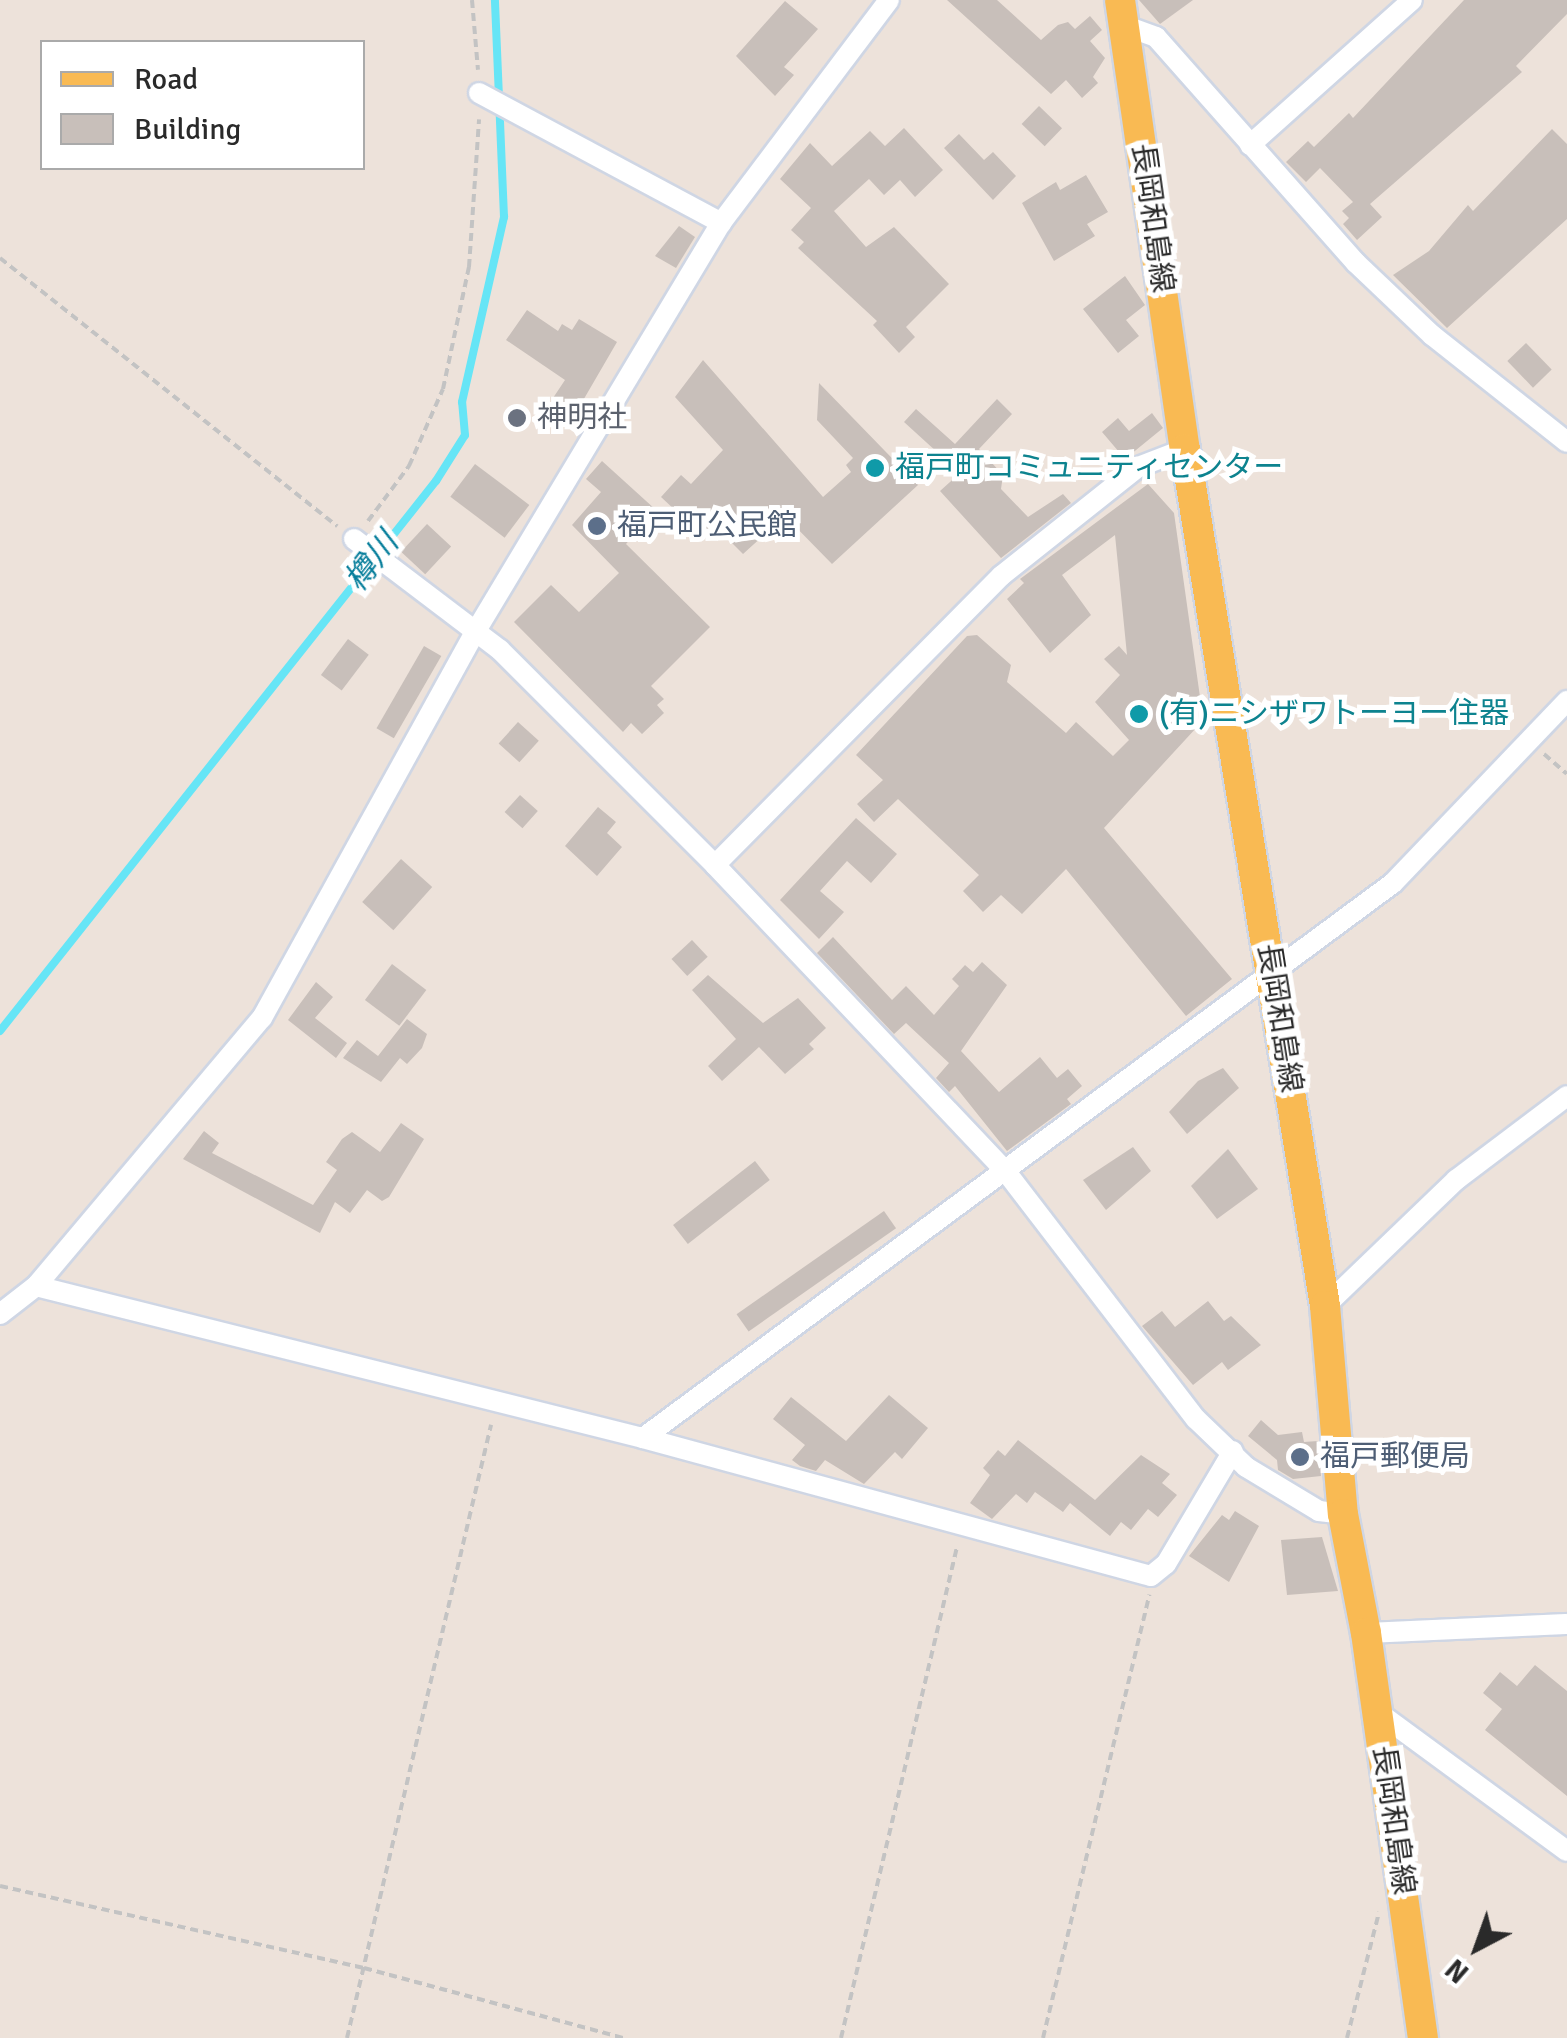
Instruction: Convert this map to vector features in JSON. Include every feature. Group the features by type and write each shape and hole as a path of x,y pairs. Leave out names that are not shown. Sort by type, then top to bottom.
{"main road":[{"name":"長岡和島線","path":"1122,12 1185,449 1325,1306 1343,1514 1379,1713 1424,2038"}],"street":[{"path":"0,1314 36,1286 262,1018 477,629 721,224 889,0"},
{"path":"1250,144 1412,0"},
{"path":"1122,12 1156,37 1356,263 1432,335 1567,442"},
{"path":"486,98 721,224"},
{"path":"716,866 1001,576 1138,467 1185,449"},
{"path":"354,539 477,629 716,866 1007,1173 1196,1419 1233,1451 1246,1468 1319,1511 1343,1514"},
{"path":"642,1438 1272,977 1422,857 1567,701"},
{"path":"1325,1306 1456,1180 1567,1096"},
{"path":"36,1286 642,1438 961,1529 1151,1576 1166,1564 1233,1451"},
{"path":"1366,1633 1567,1624"},
{"path":"1379,1713 1567,1852"}],"path":[{"path":"0,258 354,539 409,466 442,389 469,268 486,98 472,0"},
{"path":"348,2038 490,1432"},
{"path":"841,2038 961,1529"},
{"path":"1043,2038 1151,1576"},
{"path":"1347,2038 1373,1920 1401,1882"},
{"path":"0,1886 364,1968 624,2038"}],"building":[{"path":"947,0 997,0 1041,40 1058,25 1068,22 1075,29 1090,16 1102,30 1090,41 1105,58 1093,77 1098,83 1082,98 1066,80 1051,94"},
{"path":"1139,0 1193,0 1160,24"},
{"path":"1464,0 1567,0 1567,14 1516,66 1522,72 1370,204 1382,217 1357,240 1343,224 1349,218 1342,211 1353,202 1320,168 1306,182 1286,162 1308,141 1314,147 1349,113 1353,118"},
{"path":"785,1 818,29 784,67 794,75 775,96 736,56"},
{"path":"1039,106 1062,128 1045,146 1022,124"},
{"path":"904,128 943,170 915,197 900,180 884,195 869,179 834,211 866,247 894,227 949,284 906,327 915,337 899,353 873,325 877,321 798,248 804,242 791,230 811,208 780,179 810,143 832,166 870,131 885,146"},
{"path":"1552,129 1567,144 1567,219 1447,328 1393,275 1429,251 1468,205 1473,211"},
{"path":"959,134 984,160 993,152 1016,176 993,200 944,148"},
{"path":"1086,175 1108,212 1087,224 1095,236 1054,261 1022,203 1056,182 1060,190"},
{"path":"679,226 695,237 676,268 655,256"},
{"path":"1125,276 1145,305 1126,320 1139,336 1118,353 1083,309"},
{"path":"527,310 558,331 562,324 572,330 579,319 617,342 574,416 551,401 565,380 506,340"},
{"path":"1526,343 1552,370 1533,388 1507,361"},
{"path":"703,360 823,497 851,472 846,465 853,458 817,420 819,383 918,485 832,564 785,516 743,554 718,529 707,540 661,497 681,475 691,484 723,450 675,397"},
{"path":"997,399 1012,414 979,449 1003,475 1001,489 1028,517 1063,494 1071,503 1001,558 940,491 960,473 904,422 916,409 955,444"},
{"path":"1152,413 1163,428 1125,459 1102,432 1118,418 1129,431"},
{"path":"602,461 656,510 626,544 710,627 651,686 664,699 657,705 664,713 642,734 631,723 623,732 514,622 551,585 579,612 619,573 572,525 601,492 586,479"},
{"path":"475,464 529,505 505,538 450,497"},
{"name":"(有)ニシザワトーヨー住器","path":"1148,484 1174,513 1201,704 1188,718 1197,727 1104,828 1232,979 1186,1016 1066,869 1022,914 1001,895 983,912 963,891 979,875 898,799 874,822 857,804 883,780 856,755 967,636 977,635 1011,665 1007,682 1066,733 1076,722 1113,756 1129,740 1095,702 1120,675 1104,659 1119,646 1127,655 1115,535 1062,575 1091,615 1050,653 1007,599 1024,583 1020,579"},
{"path":"427,524 451,547 425,574 401,552"},
{"path":"348,639 369,655 342,691 321,675"},
{"path":"424,646 441,656 394,738 376,728"},
{"path":"518,722 539,741 519,762 499,744"},
{"path":"520,795 538,811 522,828 505,812"},
{"path":"598,807 616,822 607,833 622,847 597,876 565,846"},
{"path":"856,818 897,854 871,883 847,861 820,891 844,912 819,939 780,900"},
{"path":"401,859 432,887 393,930 362,902"},
{"path":"833,937 892,1000 906,986 934,1015 959,986 952,979 965,965 973,972 982,962 1007,985 961,1051 999,1092 1040,1057 1057,1078 1068,1069 1082,1086 1067,1099 1071,1104 1007,1151 955,1086 949,1092 936,1078 949,1063 906,1023 894,1034 817,953"},
{"path":"692,940 708,957 687,976 672,959"},
{"path":"392,964 426,990 399,1026 365,1000"},
{"path":"708,975 763,1023 798,998 826,1028 809,1044 814,1049 785,1074 759,1047 722,1081 708,1066 736,1039 692,990"},
{"path":"316,982 333,997 315,1018 347,1043 336,1058 288,1020"},
{"path":"407,1019 427,1034 422,1048 407,1064 400,1058 381,1082 343,1058 357,1040 378,1056"},
{"path":"1223,1068 1239,1088 1187,1134 1169,1112 1198,1081"},
{"path":"401,1123 424,1139 389,1197 382,1201 367,1190 350,1213 335,1202 320,1233 183,1159 204,1131 219,1143 212,1153 313,1205 337,1170 326,1162 342,1139 352,1132 380,1152"},
{"path":"1133,1147 1151,1171 1106,1210 1083,1180"},
{"path":"1228,1149 1258,1189 1217,1219 1191,1186"},
{"path":"755,1161 770,1180 688,1244 673,1225"},
{"path":"884,1211 896,1228 749,1331 737,1314"},
{"path":"1208,1301 1224,1321 1231,1316 1261,1345 1228,1370 1222,1362 1193,1385 1142,1326 1162,1311 1175,1327"},
{"path":"889,1395 928,1428 902,1459 895,1452 864,1484 825,1460 816,1471 800,1466 792,1460 805,1445 773,1419 791,1397 846,1441"},
{"path":"1261,1420 1278,1435 1302,1432 1304,1442 1318,1441 1321,1476 1293,1479 1278,1470 1277,1460 1248,1436"},
{"path":"1018,1440 1095,1500 1141,1455 1170,1474 1162,1483 1177,1495 1158,1517 1148,1509 1131,1530 1121,1522 1110,1536 1070,1503 1063,1512 1035,1492 1027,1503 1016,1494 992,1519 970,1503 990,1475 983,1468 998,1450 1005,1456"},
{"path":"1235,1511 1259,1526 1229,1582 1189,1556 1222,1515 1229,1520"},
{"path":"1322,1537 1338,1591 1287,1595 1281,1540"},
{"path":"1535,1665 1567,1691 1567,1796 1485,1730 1502,1709 1483,1693 1500,1672 1517,1686"}],"waterway":[{"name":"樽川","path":"0,1031 436,481 465,435 462,402 504,217 495,0"}],"place":[{"name":"神明社","path":"517,418"},
{"name":"福戸町コミュニティセンター","path":"875,468"},
{"name":"福戸町公民館","path":"597,526"},
{"name":"(有)ニシザワトーヨー住器","path":"1139,714"},
{"name":"福戸郵便局","path":"1300,1457"}]}
